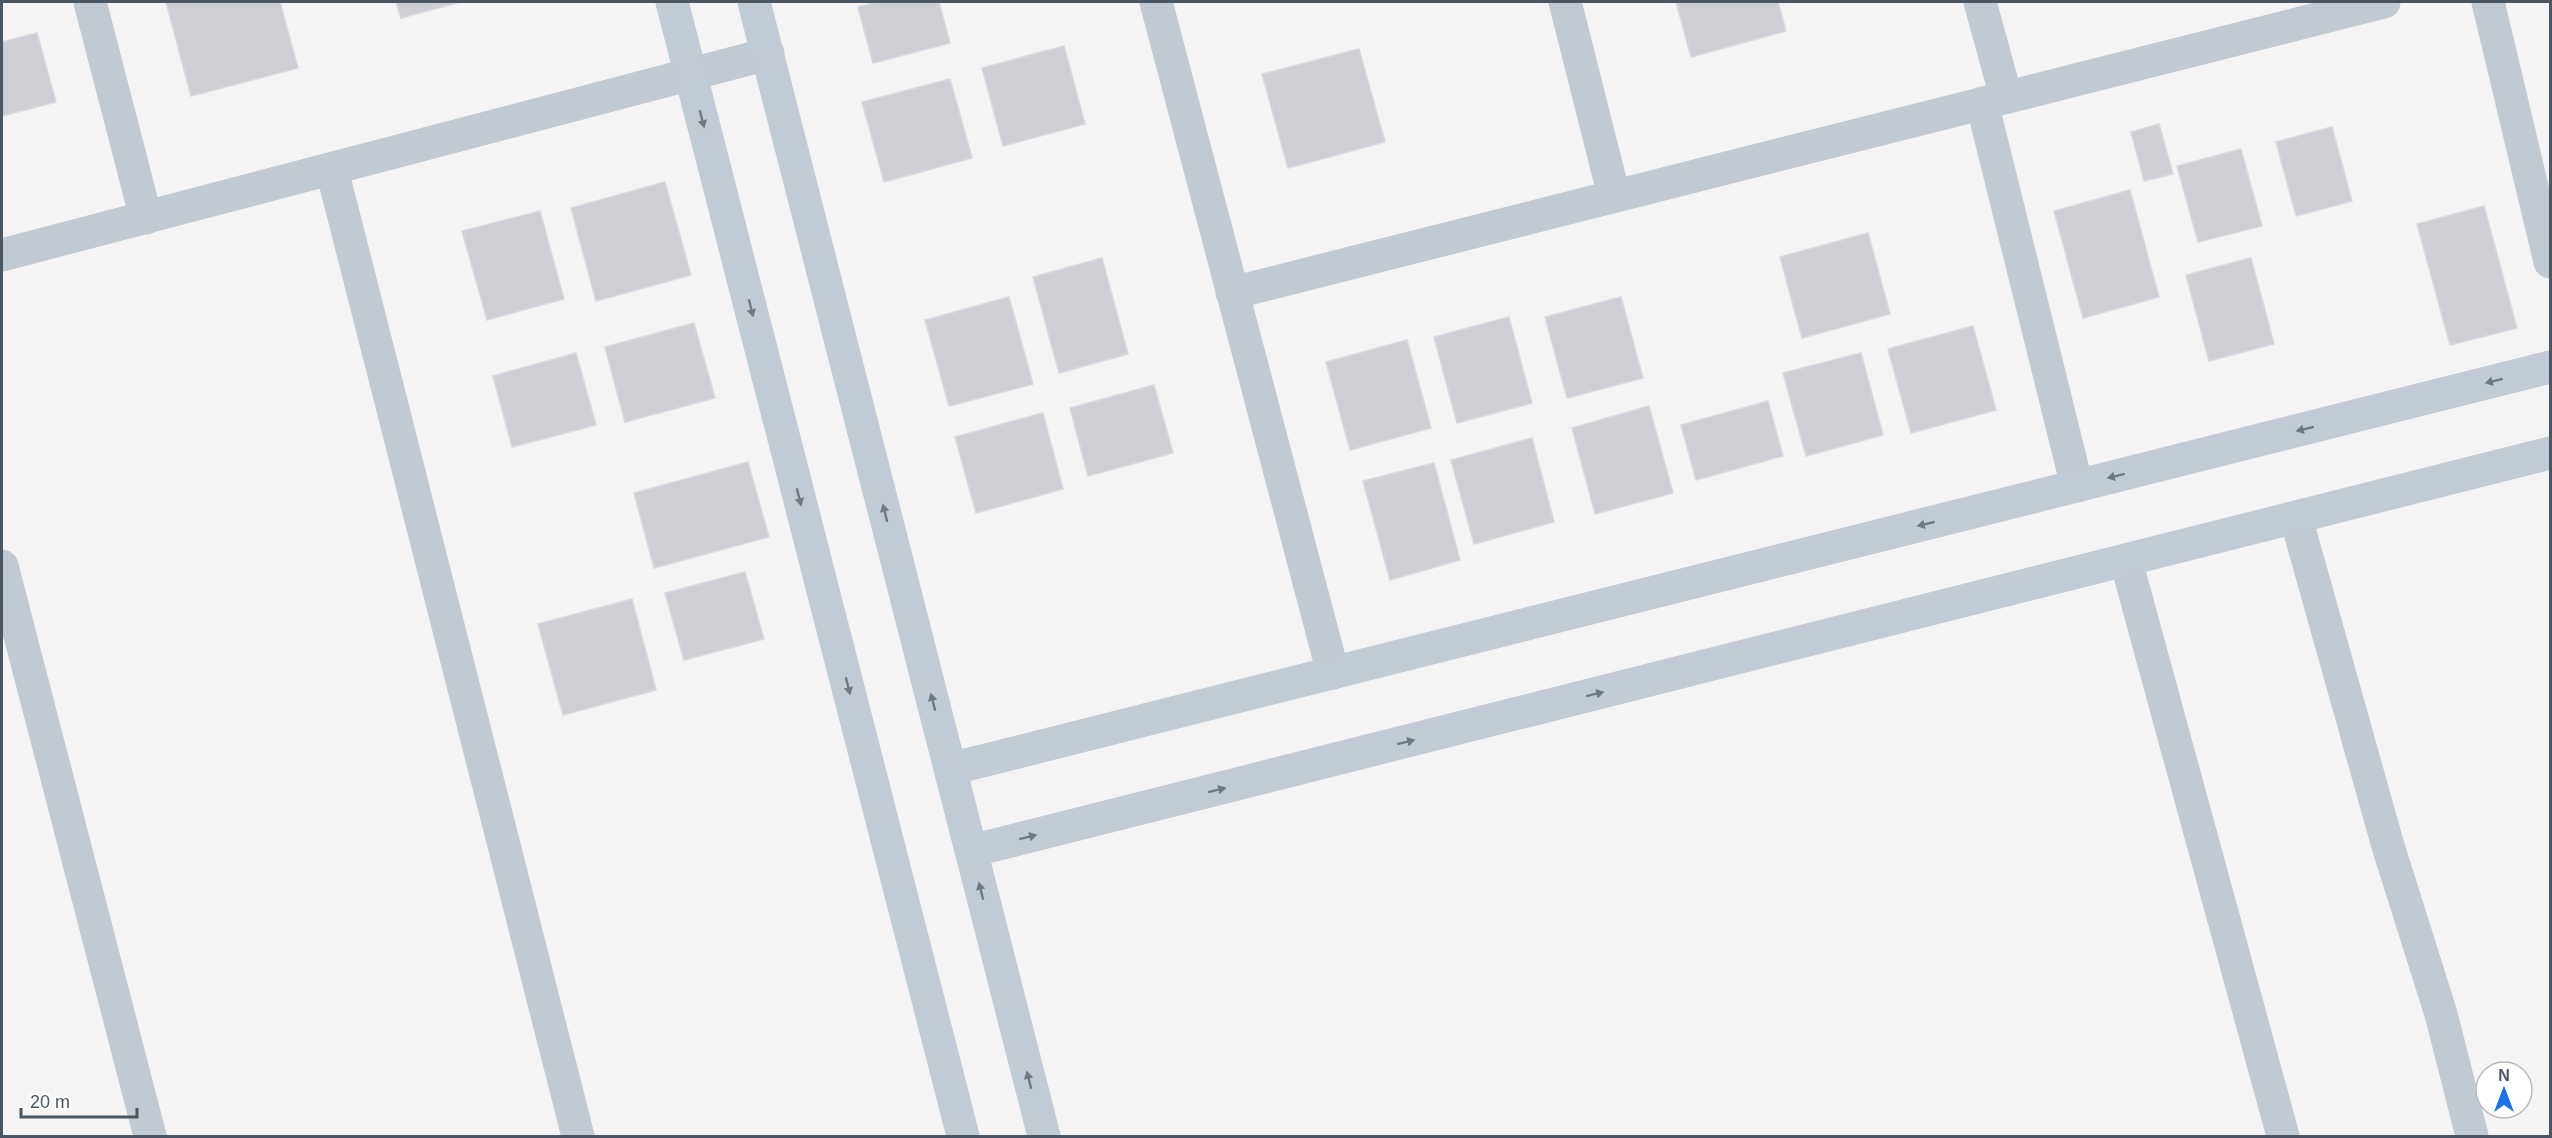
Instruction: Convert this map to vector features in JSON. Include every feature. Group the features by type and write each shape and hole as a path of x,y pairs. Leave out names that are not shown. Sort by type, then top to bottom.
{"street":[{"path":"90,2 146,218"},
{"path":"672,2 963,1137"},
{"path":"754,2 1044,1137"},
{"path":"1155,2 1333,673"},
{"path":"1565,2 1614,196"},
{"path":"1980,2 1994,100 2077,486"},
{"path":"1232,293 2384,2"},
{"path":"2488,2 2550,262"},
{"path":"2,255 768,54"},
{"path":"332,170 578,1137"},
{"path":"950,769 2550,367"},
{"path":"971,851 2550,453"},
{"path":"2296,518 2388,846 2441,1014 2472,1137"},
{"path":"2126,561 2283,1137"},
{"path":"2,566 150,1137"}],"building":[{"path":"166,2 280,2 298,68 191,96"},
{"path":"396,2 460,2 401,18"},
{"path":"878,2 939,2 950,43 873,63 858,7"},
{"path":"1676,2 1778,2 1786,31 1691,57"},
{"path":"37,33 56,102 2,116 2,42"},
{"path":"1064,46 1085,124 1003,146 982,68"},
{"path":"1359,49 1385,142 1288,168 1262,74"},
{"path":"950,79 972,158 884,182 862,102"},
{"path":"2159,124 2173,174 2144,181 2131,132"},
{"path":"2332,127 2352,201 2296,216 2276,142"},
{"path":"2241,149 2262,226 2198,242 2177,166"},
{"path":"665,182 691,275 596,301 571,208"},
{"path":"2130,190 2159,297 2083,318 2054,211"},
{"path":"2484,206 2517,328 2450,345 2417,224"},
{"path":"540,211 564,299 487,320 462,231"},
{"path":"1868,233 1890,314 1802,338 1780,257"},
{"path":"1102,258 1128,354 1059,373 1033,277"},
{"path":"2251,258 2274,344 2209,361 2186,275"},
{"path":"1009,297 1033,384 949,406 925,320"},
{"path":"1621,297 1643,378 1567,398 1545,317"},
{"path":"1509,317 1532,403 1457,423 1434,337"},
{"path":"694,323 715,398 625,422 605,347"},
{"path":"1973,326 1996,410 1911,433 1888,349"},
{"path":"1407,340 1431,428 1350,450 1326,362"},
{"path":"576,353 596,425 512,447 493,376"},
{"path":"1861,353 1883,435 1806,456 1783,373"},
{"path":"1154,385 1173,453 1088,476 1070,408"},
{"path":"1768,401 1783,456 1696,480 1681,425"},
{"path":"1649,406 1673,493 1595,514 1572,428"},
{"path":"1043,413 1063,489 976,513 955,437"},
{"path":"1532,438 1554,522 1474,544 1451,460"},
{"path":"748,462 769,537 654,568 634,493"},
{"path":"1434,463 1460,560 1390,580 1363,481"},
{"path":"745,572 764,639 684,660 665,593"},
{"path":"632,599 656,690 563,715 538,624"}]}
